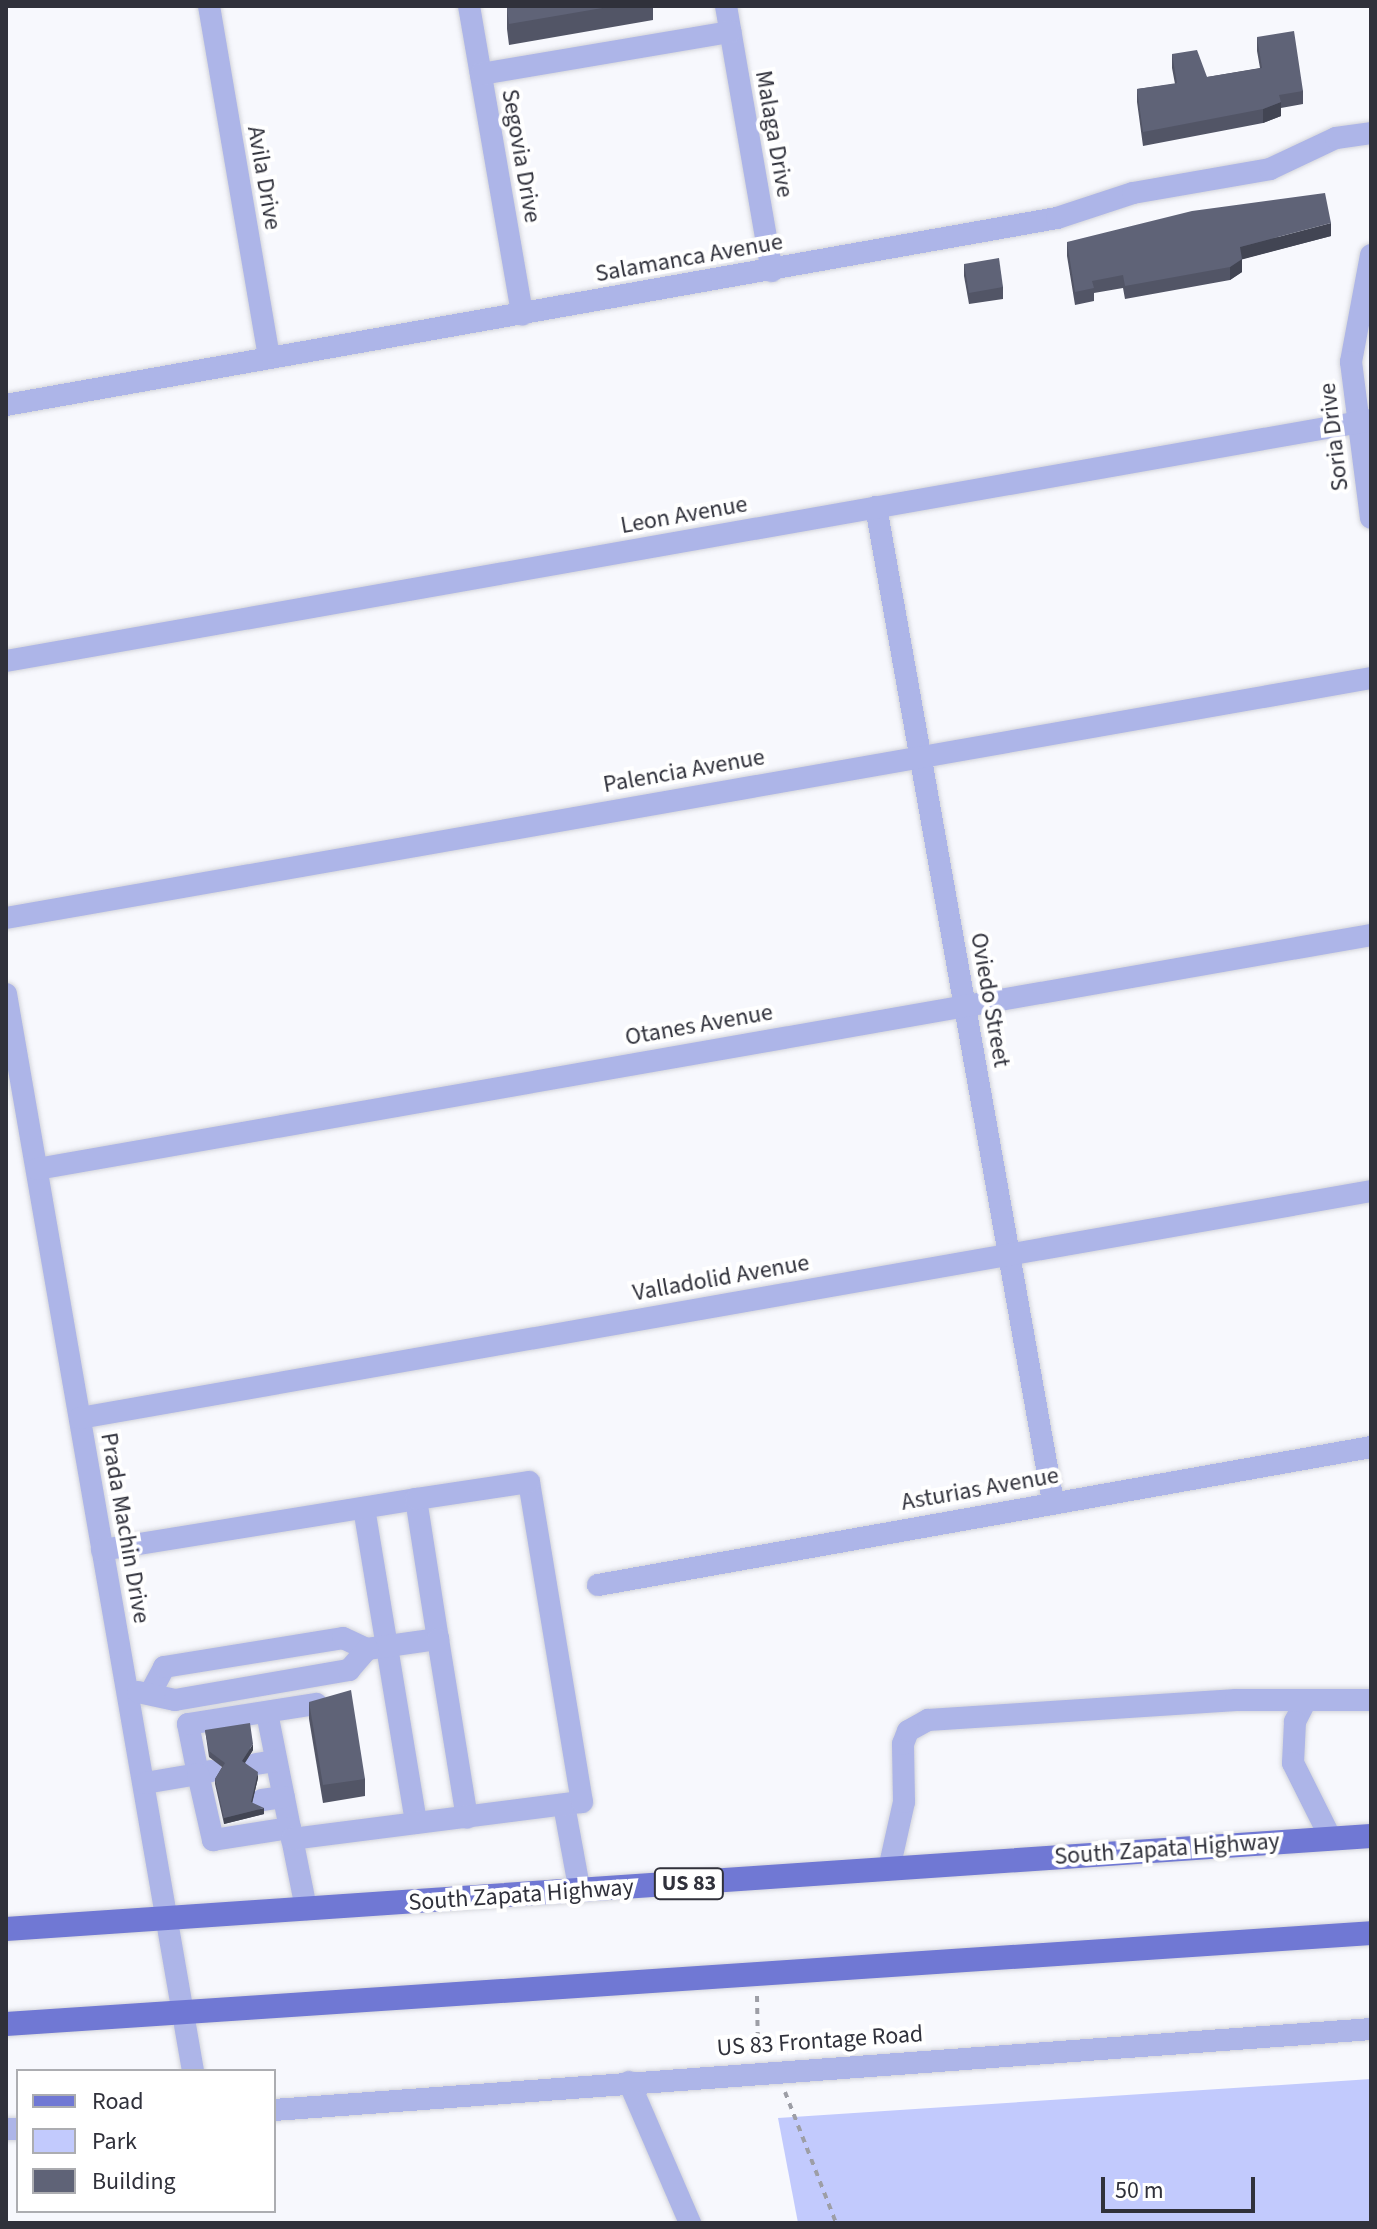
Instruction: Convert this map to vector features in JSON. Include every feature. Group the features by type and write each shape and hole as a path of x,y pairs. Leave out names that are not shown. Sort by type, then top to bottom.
{"main road":[{"name":"South Zapata Highway","path":"6,1929 1371,1836"},
{"path":"6,2024 1371,1933"}],"street":[{"name":"Avila Drive","path":"209,6 269,358"},
{"name":"Segovia Drive","path":"469,6 522,314"},
{"name":"Malaga Drive","path":"726,6 772,271"},
{"path":"481,74 730,32"},
{"name":"Salamanca Avenue","path":"6,405 1057,218 1133,193 1270,169 1336,138 1371,133"},
{"name":"Soria Drive","path":"1371,255 1351,362 1362,422 1371,518"},
{"name":"Leon Avenue","path":"6,661 1362,422"},
{"name":"Oviedo Street","path":"876,507 1053,1502"},
{"name":"Palencia Avenue","path":"6,918 1371,678"},
{"name":"Otanes Avenue","path":"37,1169 1371,935"},
{"name":"Prada Machin Drive","path":"6,994 193,2069"},
{"name":"Valladolid Avenue","path":"80,1418 1371,1191"},
{"name":"Asturias Avenue","path":"598,1585 1371,1447"},
{"path":"102,1550 529,1482 582,1802 467,1818 213,1840 212,1809 200,1749 188,1724 316,1704"},
{"path":"416,1499 467,1818"},
{"path":"364,1508 376,1648 416,1823"},
{"path":"152,1690 164,1667 343,1638 376,1648 438,1639"},
{"path":"128,1693 152,1690 175,1700 349,1670 376,1648"},
{"path":"1306,1700 1295,1722 1293,1763 1331,1839"},
{"path":"889,1869 904,1802 903,1744 908,1731 928,1720 1306,1700 1371,1700"},
{"path":"267,1713 261,1738 273,1798 291,1833 306,1909"},
{"path":"145,1783 204,1772"},
{"path":"564,1805 580,1892"},
{"name":"US 83 Frontage Road","path":"276,2110 1371,2029"},
{"path":"629,2082 690,2223"}],"path":[{"path":"757,1973 760,2072"},
{"path":"784,2070 786,2102 836,2223"}],"green space":[{"path":"1371,2079 1371,2223 798,2223 778,2118"}],"building":[{"path":"614,6 509,24 507,8"},
{"path":"1294,31 1303,91 1279,95 1281,102 1263,109 1143,132 1137,89 1177,83 1172,54 1197,50 1207,77 1262,68 1257,37"},
{"path":"1325,193 1331,223 1240,247 1242,259 1230,267 1125,286 1123,275 1092,281 1094,288 1075,292 1067,242 1192,211"},
{"path":"999,258 1003,287 969,293 964,264"},
{"path":"351,1690 365,1779 323,1785 309,1702"},
{"path":"250,1723 253,1744 242,1761 258,1772 251,1802 264,1808 224,1818 215,1779 225,1763 209,1751 205,1730"}]}
